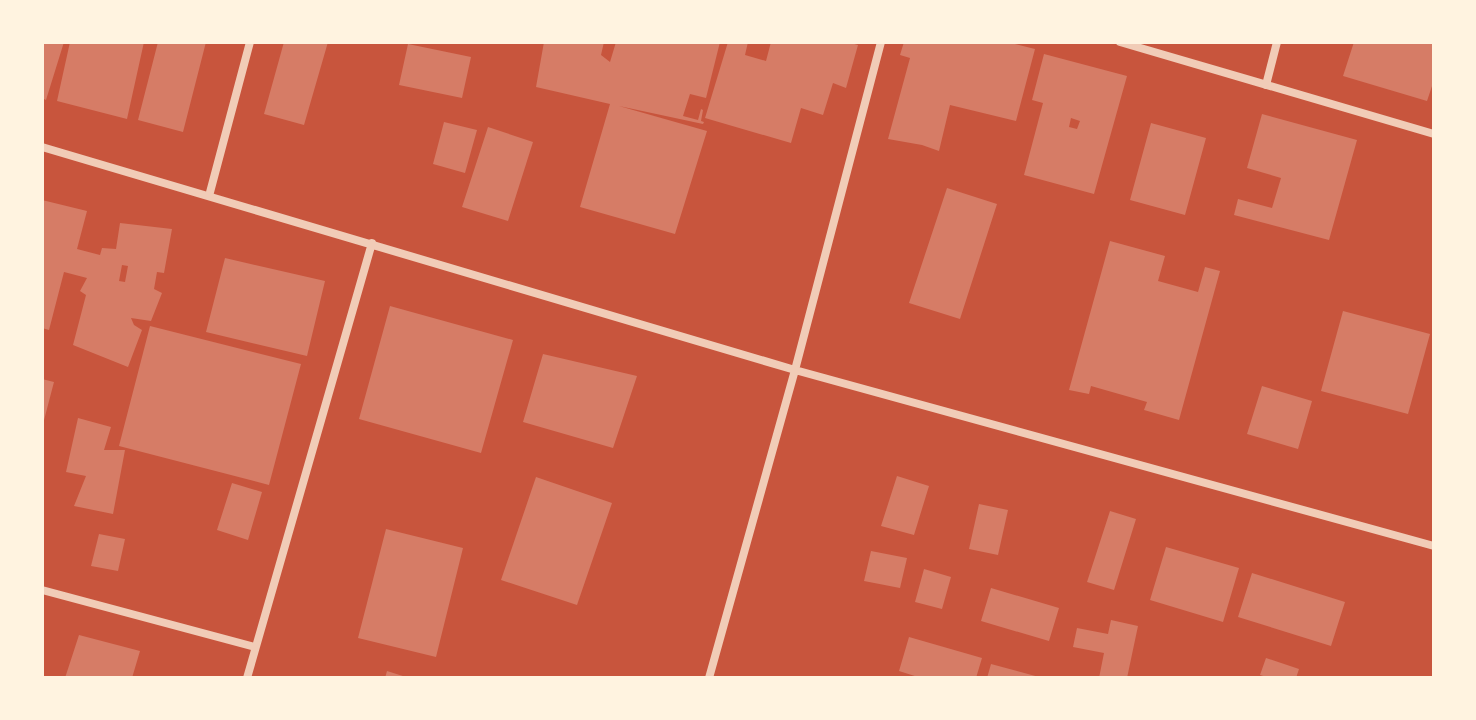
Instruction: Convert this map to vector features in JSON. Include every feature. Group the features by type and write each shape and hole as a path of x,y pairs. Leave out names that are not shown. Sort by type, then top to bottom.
{"street":[{"path":"209,196 250,42"},
{"path":"709,678 795,370 881,42"},
{"path":"1120,42 1434,134"},
{"path":"1266,85 1277,42"},
{"path":"42,147 795,370 1434,546"},
{"path":"247,678 372,243"},
{"path":"42,590 255,647"}],"building":[{"path":"42,42 64,42 46,100 42,98"},
{"path":"70,42 144,42 127,119 57,101"},
{"path":"158,42 206,42 183,132 138,120"},
{"path":"284,42 328,42 304,125 264,114"},
{"path":"544,42 604,42 601,55 610,62 616,42 720,42 706,98 690,94 683,116 698,120 701,109 703,124 619,106 707,131 675,234 580,207 610,104 536,87"},
{"path":"728,42 748,42 745,55 766,61 771,42 847,42 858,45 846,88 833,83 823,115 801,108 791,143 705,118"},
{"path":"904,42 1007,42 1035,49 1016,121 950,105 939,151 888,139 910,58 900,55"},
{"path":"1354,42 1434,42 1434,80 1427,101 1343,76"},
{"path":"408,44 471,57 462,98 399,85"},
{"path":"1044,54 1127,76 1094,194 1024,175 1043,103 1032,100","holes":["1071,118 1080,121 1077,129 1069,127"]},
{"path":"1262,114 1357,140 1329,240 1234,215 1238,199 1272,208 1281,178 1247,168"},
{"path":"444,122 477,130 465,173 433,164"},
{"path":"1151,123 1206,138 1185,215 1130,200"},
{"path":"488,127 533,142 508,221 462,207"},
{"path":"947,188 997,204 960,319 909,303"},
{"path":"42,200 87,211 77,249 100,255 102,248 116,249 120,223 172,229 164,273 157,272 154,289 162,293 151,321 131,318 134,325 142,330 128,367 73,345 86,295 80,291 87,278 64,272 49,330 42,328","holes":["122,265 128,266 125,282 119,281"]},
{"path":"1110,241 1165,256 1158,281 1198,292 1205,267 1220,271 1179,420 1144,410 1147,402 1091,386 1089,394 1069,390"},
{"path":"225,258 325,281 307,356 206,332"},
{"path":"390,306 513,340 481,453 359,419"},
{"path":"1343,311 1430,334 1408,414 1321,391"},
{"path":"150,326 301,364 269,485 119,446"},
{"path":"543,354 637,376 613,448 523,422"},
{"path":"42,379 54,382 43,424 42,424"},
{"path":"1262,386 1312,401 1298,449 1247,434"},
{"path":"78,418 111,427 104,450 125,450 113,514 74,506 86,476 66,472"},
{"path":"897,476 929,486 914,535 881,526"},
{"path":"536,477 612,503 577,605 501,580"},
{"path":"232,483 262,492 248,540 217,530"},
{"path":"979,504 1008,510 998,555 969,549"},
{"path":"1110,511 1136,519 1114,590 1087,582"},
{"path":"386,529 463,548 436,657 358,638"},
{"path":"99,534 125,539 118,571 91,566"},
{"path":"1166,547 1239,568 1223,622 1150,600"},
{"path":"871,551 907,558 900,588 864,581"},
{"path":"924,569 951,577 942,609 915,602"},
{"path":"1252,573 1345,602 1331,646 1238,617"},
{"path":"991,588 1059,608 1049,641 981,621"},
{"path":"1111,620 1138,626 1127,678 1099,678 1104,653 1073,647 1077,628 1108,634"},
{"path":"79,635 140,651 132,678 65,678"},
{"path":"909,637 982,658 976,678 921,678 899,671"},
{"path":"1266,658 1299,669 1296,678 1260,675"},
{"path":"991,664 1039,677 1039,678 987,678"},
{"path":"387,671 406,677 406,678 385,678"}]}
